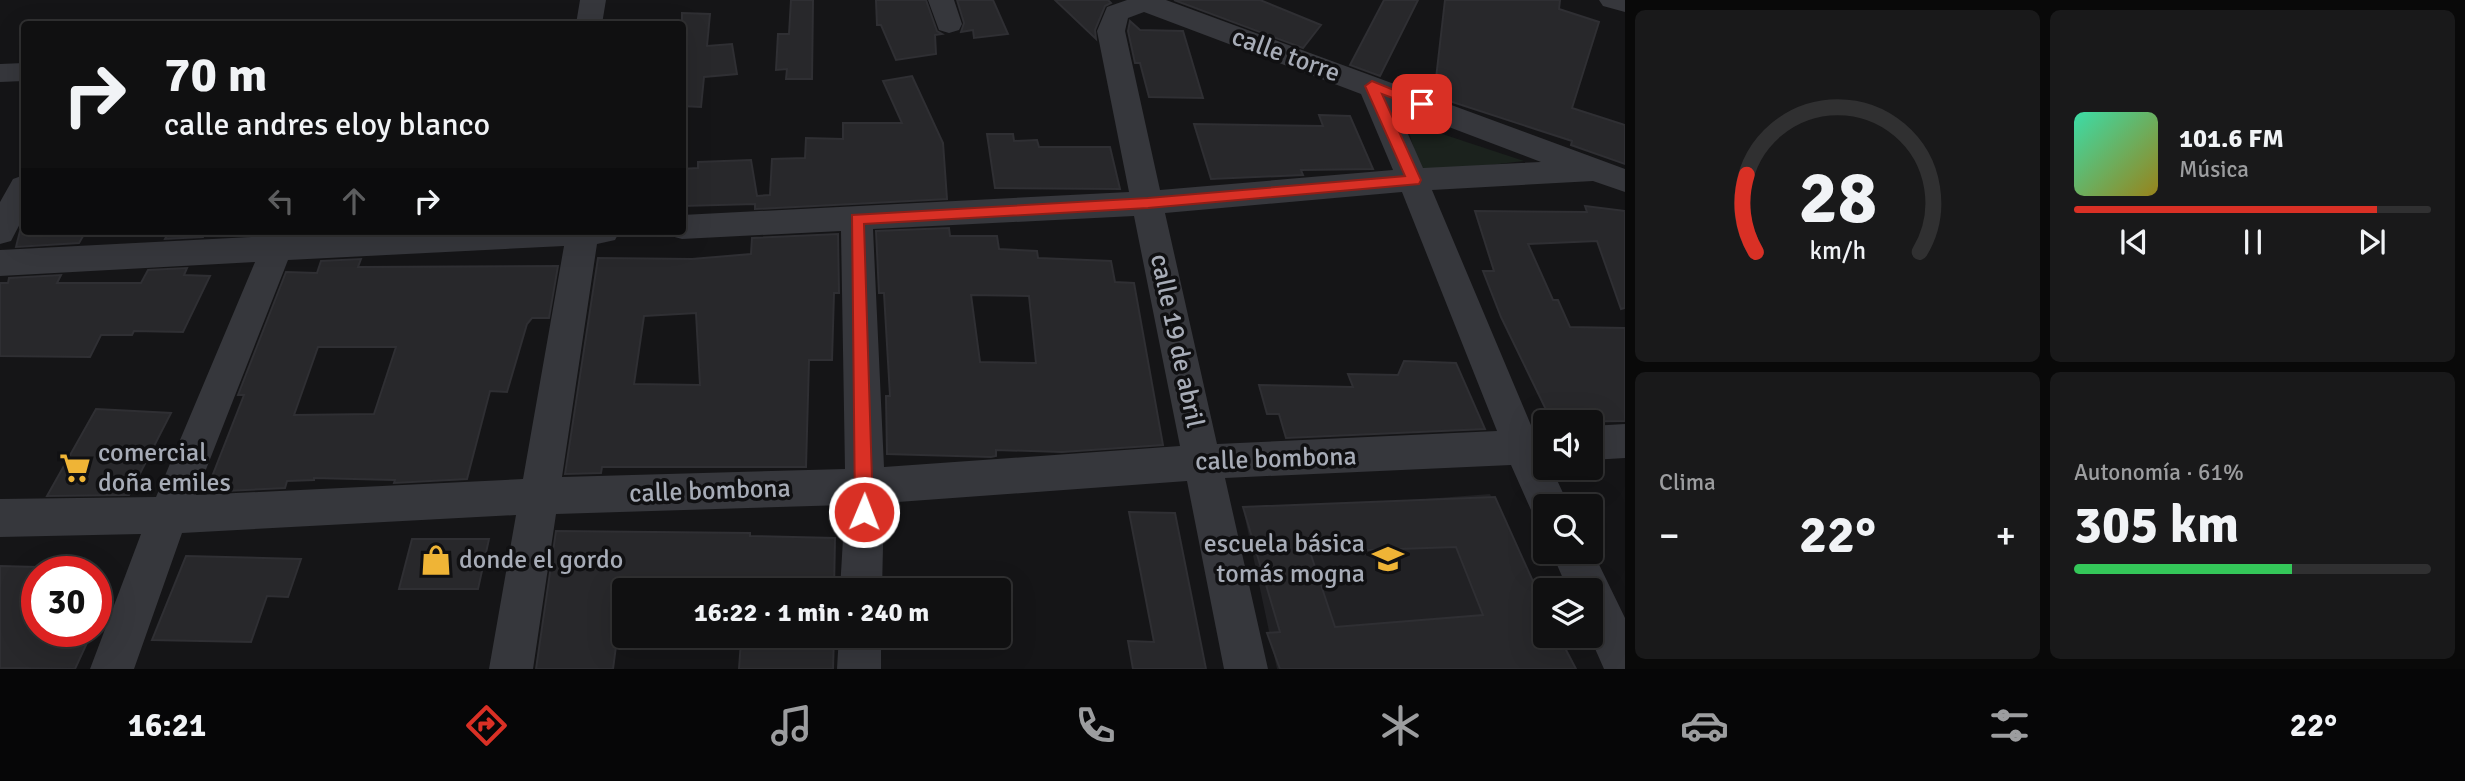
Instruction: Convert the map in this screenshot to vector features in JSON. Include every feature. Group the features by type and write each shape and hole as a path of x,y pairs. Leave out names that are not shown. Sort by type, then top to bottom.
{"street":[{"path":"590,21 593,0"},
{"path":"1612,0 1625,4"},
{"name":"calle torre","path":"1137,6 1372,86 1625,181"},
{"name":"calle 19 de abril","path":"1137,6 1111,31 1246,669"},
{"path":"0,73 21,72"},
{"path":"1372,86 1533,447"},
{"path":"686,227 1148,203 1414,180 1596,170"},
{"path":"0,232 21,193"},
{"path":"857,219 865,486 861,578"},
{"path":"0,262 517,235"},
{"path":"511,669 540,496 573,235"},
{"path":"112,669 168,514 276,248"},
{"path":"1603,442 1625,441"},
{"name":"calle bombona","path":"0,518 168,514 540,496 865,486 1203,462 1533,447"},
{"path":"1603,619 1625,665"},
{"path":"859,669 860,648"}],"shaded area":[{"path":"1406,122 1524,161 1421,173"},
{"name":"escuela básica tomás mogna","path":"1490,494 1533,581 1533,648 1566,648 1577,669 1277,669 1244,513"}],"building":[{"path":"791,0 813,0 812,79 786,79 787,69 776,70 778,34 789,34"},
{"path":"876,0 926,0 937,31 942,34 935,35 936,54 896,60 881,25 877,25"},
{"path":"957,0 993,0 1008,34 974,38 973,30 961,32 964,23"},
{"path":"1055,0 1108,0 1111,3 1105,6 1095,30 1096,39"},
{"path":"1174,0 1260,0 1321,25 1303,48"},
{"path":"1384,0 1418,0 1380,76 1350,65"},
{"path":"1445,0 1560,0 1559,9 1599,22 1572,108 1625,125 1625,164 1571,145 1572,141 1434,96"},
{"path":"682,13 710,14 707,46 732,44 737,74 704,77 701,107 686,106 686,21 682,21"},
{"path":"1130,21 1140,30 1183,31 1203,98 1149,97 1140,63 1135,63 1128,31"},
{"path":"912,76 943,143 947,199 755,209 755,204 686,206 686,169 698,168 698,162 751,160 757,196 770,195 772,159 805,158 806,138 843,139 843,123 902,123 883,81"},
{"path":"1319,115 1350,116 1373,169 1301,170 1303,175 1211,179 1194,124 1323,126"},
{"path":"987,134 1013,134 1014,141 1037,140 1039,147 1110,147 1120,189 995,188"},
{"path":"1585,206 1625,211 1625,308 1621,309 1597,241 1528,244 1553,300 1558,300 1570,327 1625,328 1625,421 1603,421 1603,410 1546,410 1501,317 1483,271 1494,271 1475,211 1587,212"},
{"path":"949,228 950,236 997,236 999,249 1037,251 1038,258 1111,261 1115,282 1134,283 1163,445 1062,452 996,450 996,456 991,457 887,454 886,396 890,396 884,293 879,293 876,231","holes":["971,295 1029,296 1036,363 980,362"]},
{"path":"20,231 21,235 84,235 79,243 16,247"},
{"path":"838,234 839,293 834,293 832,360 809,360 806,467 602,467 601,473 565,474 598,258 692,259 751,254 752,238","holes":["696,313 700,385 634,384 644,316"]},
{"path":"167,235 204,235 203,237 165,239"},
{"path":"361,259 358,267 558,266 549,318 532,318 527,324 507,392 490,391 467,479 394,483 395,480 314,478 287,481 285,488 206,492 244,395 238,395 286,272 317,273 321,261","holes":["318,347 396,347 374,414 294,415"]},
{"path":"187,268 184,275 210,276 183,332 134,331 132,335 101,335 90,357 0,356 0,283 8,283 9,278 61,275 57,283 141,283 148,270"},
{"path":"1404,361 1456,363 1485,429 1286,438 1279,414 1267,414 1259,385 1353,387 1348,374 1398,375"},
{"path":"96,409 171,413 129,495 47,496"},
{"name":"escuela básica tomás mogna","path":"1495,497 1533,581 1533,648 1565,648 1576,669 1280,669 1267,633 1280,632 1243,507","holes":["1456,547 1483,615 1335,627 1310,552"]},
{"path":"1129,512 1175,513 1206,669 1133,669 1128,641 1154,642"},
{"path":"556,531 750,533 750,536 835,538 834,578 612,578 612,648 616,648 613,669 536,669"},
{"path":"412,539 489,539 478,589 399,589"},
{"path":"186,556 301,559 288,597 267,596 251,642 152,640"},
{"path":"0,566 21,567 21,647 85,647 75,669 0,668"},
{"path":"740,648 834,648 833,669 739,669"}],"place":[{"name":"comercial doña emiles","path":"75,468"},
{"name":"escuela básica tomás mogna","path":"1388,559"},
{"name":"donde el gordo","path":"436,560"}],"route":[{"path":"864,512 857,219 1148,203 1414,180 1372,86 1422,104"}]}
